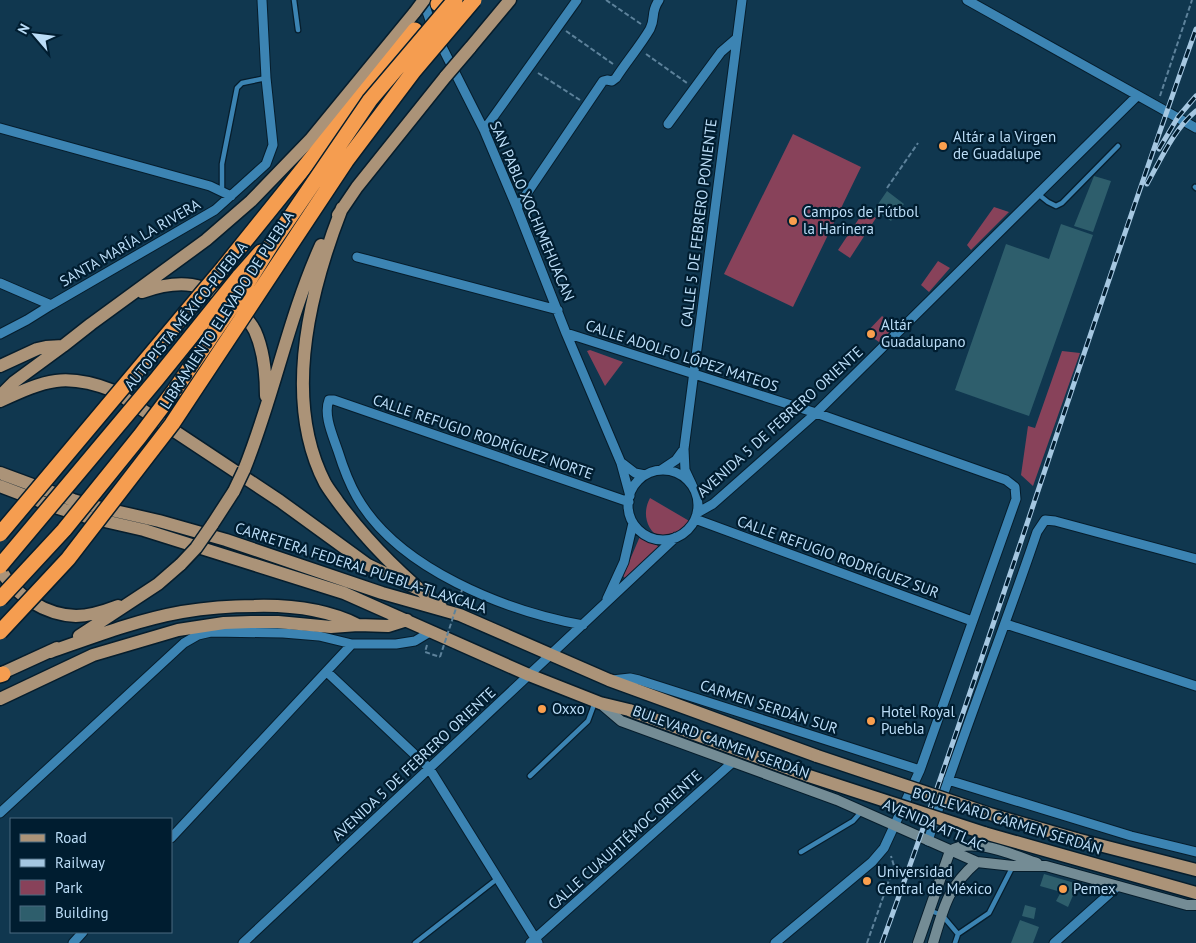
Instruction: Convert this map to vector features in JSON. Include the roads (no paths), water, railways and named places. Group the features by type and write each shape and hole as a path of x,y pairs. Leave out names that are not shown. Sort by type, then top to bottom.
{"highway":[{"name":"LIBRAMIENTO ELEVADO DE PUEBLA","path":"0,599 64,530 140,436 174,391 370,100 455,0"},
{"name":"LIBRAMIENTO ELEVADO DE PUEBLA","path":"0,632 68,559 172,424 346,162 413,72 474,0"},
{"name":"AUTOPISTA MÉXICO-PUEBLA","path":"0,568 239,277 481,0"},
{"name":"AUTOPISTA MÉXICO-PUEBLA","path":"0,534 224,267 415,30 432,1"}],"main road":[{"path":"1,674 50,652 99,624 158,584 196,548 234,491 244,470 264,416 299,297 322,242 357,187 510,0"},
{"path":"0,396 14,382 227,223 257,196 310,140 415,12 432,1"},
{"path":"342,208 317,282 307,328 303,388 307,423 315,455 326,484 358,528 418,589 447,612"},
{"path":"130,296 148,290 179,284 197,285 227,300 249,322 259,342 265,368 264,416"},
{"path":"0,366 36,350 46,347 64,346"},
{"path":"0,401 35,386 60,380 86,382 114,391 280,501 368,565 418,589"},
{"name":"CARRETERA FEDERAL PUEBLA-TLAXCALA","path":"0,473 73,500 226,540 382,593 460,615 609,680 817,756"},
{"name":"CARRETERA FEDERAL PUEBLA-TLAXCALA","path":"0,486 54,507 87,517 144,530 344,593 529,675 598,702 629,710 809,776"},
{"path":"0,568 8,582 24,597 42,607 59,613 75,616 90,615 110,610 134,600"},
{"path":"50,652 160,617 222,607 273,605 299,608 336,615 358,625"},
{"path":"0,699 93,655 155,635 178,630 216,624 251,622 278,622 331,627 358,625 388,626 408,620"},
{"name":"BULEVARD CARMEN SERDÁN","path":"598,702 621,720 837,800"},
{"name":"BOULEVARD CARMEN SERDÁN","path":"817,756 990,814 1076,839 1196,870"},
{"name":"BOULEVARD CARMEN SERDÁN","path":"809,776 984,833 1196,893"},
{"name":"AVENIDA ATTLAC","path":"837,800 977,862 1013,866 1046,866 1187,905 1196,904"},
{"path":"918,943 950,851 956,847 969,844 990,848 1046,866"},
{"path":"933,943 948,898 955,884 977,862"}],"street":[{"path":"262,0 266,78"},
{"path":"484,130 576,0"},
{"path":"517,208 603,81 612,81 638,48 653,21 652,12 659,0"},
{"name":"CALLE 5 DE FEBRERO PONIENTE","path":"692,485 685,470 684,449 742,0"},
{"path":"967,0 1196,128"},
{"name":"SAN PABLO XOCHIMEHUACAN","path":"432,1 433,29 484,130 517,208 566,333 621,463 629,499"},
{"path":"668,124 721,52 736,39"},
{"name":"SANTA MARÍA LA RIVERA","path":"0,334 215,210 266,164 273,145 266,78"},
{"name":"AVENIDA 5 DE FEBRERO ORIENTE","path":"696,516 713,504 816,413 1137,96"},
{"path":"0,128 222,191 231,196"},
{"path":"215,210 227,223"},
{"path":"357,257 558,310"},
{"path":"0,283 51,305"},
{"name":"CALLE ADOLFO LÓPEZ MATEOS","path":"566,333 816,413 1006,480 1014,487 1016,499 972,621"},
{"name":"CALLE REFUGIO RODRÍGUEZ NORTE","path":"584,625 543,616 496,600 433,570 400,546 372,518 357,497 341,462 326,407 329,400 334,400 629,499"},
{"path":"661,470 678,474 692,485 697,497 696,516 687,530 676,537 662,540 652,538 643,533 633,523 629,499 634,486 645,475 661,470 676,460 684,449"},
{"path":"621,463 635,473 645,475"},
{"name":"CALLE REFUGIO RODRÍGUEZ SUR","path":"696,516 972,621"},
{"path":"928,841 1037,532 1045,520 1055,521 1196,559"},
{"name":"AVENIDA 5 DE FEBRERO ORIENTE","path":"604,606 624,562 633,523"},
{"name":"AVENIDA 5 DE FEBRERO ORIENTE","path":"243,943 676,537"},
{"path":"775,943 872,862 884,848 920,770 972,621"},
{"path":"1006,624 1196,686"},
{"path":"0,813 184,644 198,635 211,632 283,633 319,636 352,644 396,644 415,641 430,632"},
{"path":"172,837 352,644"},
{"path":"327,672 429,768 534,941"},
{"name":"CARMEN SERDÁN SUR","path":"609,680 630,678 639,680 920,770"},
{"name":"CALLE CUAUHTÉMOC ORIENTE","path":"534,941 733,762"},
{"path":"948,780 1131,836 1196,852"},
{"path":"1054,943 1118,886"},
{"path":"73,943 82,933"}],"lane":[{"path":"294,0 298,30"},
{"path":"222,191 222,164 237,88 242,82 266,78"},
{"path":"1038,194 1056,206 1062,203 1118,146"},
{"path":"530,776 588,721 598,702"},
{"path":"801,852 853,821 861,811"},
{"path":"955,943 958,934 989,914 1013,866"},
{"path":"415,943 497,879"},
{"path":"929,910 942,915 958,934"}],"railway":[{"path":"882,943 962,716 1116,258 1196,29"},
{"path":"1159,149 1178,117 1196,96"},
{"path":"1147,184 1181,126 1196,111"}],"place":[{"name":"Altár a la Virgen de Guadalupe","path":"943,146"},
{"name":"Campos de Fútbol la Harinera","path":"793,221"},
{"name":"Altár Guadalupano","path":"871,334"},
{"name":"Oxxo","path":"542,709"},
{"name":"Hotel Royal Puebla","path":"871,721"},
{"name":"Universidad Central de México","path":"867,881"},
{"name":"Pemex","path":"1063,889"}]}
